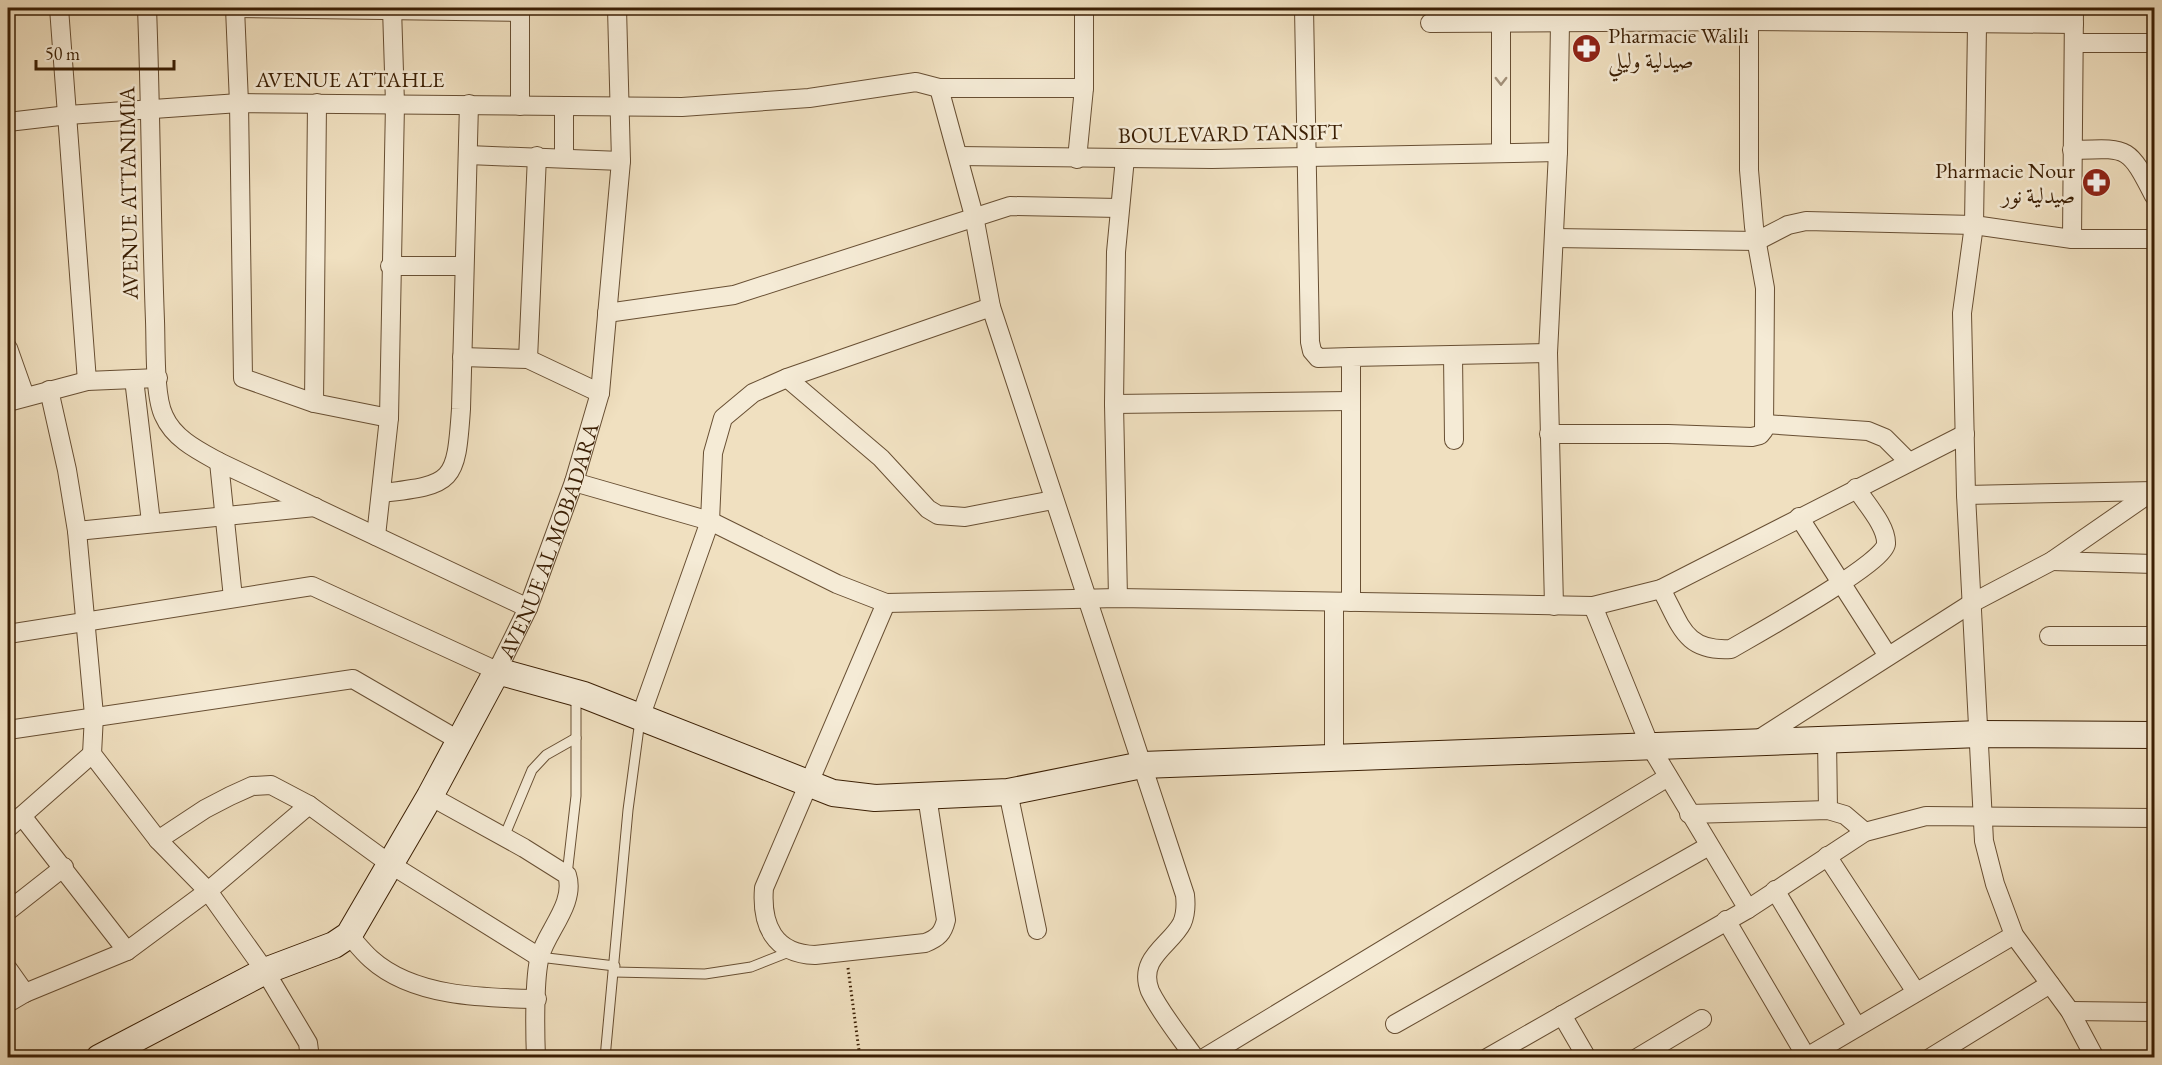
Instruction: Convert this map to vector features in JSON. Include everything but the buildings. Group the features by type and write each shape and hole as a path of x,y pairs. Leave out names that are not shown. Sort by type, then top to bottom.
{"street":[{"path":"59,8 87,381"},
{"name":"AVENUE ATTANIMIA","path":"147,8 153,263 158,378 163,416 176,433 194,448 219,462 528,608"},
{"path":"388,418 314,403 243,378 239,102 235,8 520,10 520,106"},
{"name":"AVENUE AL MOBADARA","path":"349,935 430,796 528,608 574,482 600,393 621,161 617,8"},
{"path":"1077,159 1084,88 1084,8"},
{"path":"1304,8 1312,351 1314,356 1322,359 1548,353"},
{"path":"376,536 388,418 395,104 392,9"},
{"path":"1501,15 1501,153"},
{"path":"1430,23 1501,15 1560,22 1658,15 1749,21 1881,15 1977,25 2074,16 2072,239"},
{"path":"1550,434 1752,437 1760,435 1765,424 1765,288 1749,170 1749,21"},
{"path":"1554,606 1548,353 1558,152 1560,22"},
{"path":"1977,25 1974,225 1962,313 1966,495 1980,734 1982,815 1988,861 2014,934 2070,1011 2095,1058"},
{"path":"2074,43 2154,43"},
{"name":"AVENUE ATTAHLE","path":"8,122 239,102 621,107 722,106 809,98 915,82 939,88 1084,88"},
{"path":"939,88 974,216 991,307 1186,905 1182,924 1157,949 1150,965 1150,990 1195,1058"},
{"path":"314,403 317,103"},
{"path":"382,493 430,486 446,479 452,472 459,439 469,104"},
{"path":"564,106 564,158"},
{"path":"2072,150 2108,148 2119,150 2136,160 2154,196"},
{"name":"BOULEVARD TANSIFT","path":"959,156 1077,159 1558,152"},
{"path":"468,156 537,156 621,161"},
{"path":"528,359 537,156"},
{"path":"1118,598 1114,404 1119,208 1125,158"},
{"path":"607,313 734,295 1010,206 1119,208"},
{"path":"1554,238 1757,242 1788,225 1806,221 1974,225 2072,239 2154,239"},
{"path":"390,266 463,266"},
{"path":"640,718 710,521 713,453 723,417 753,393 787,378 991,307"},
{"path":"8,348 25,396"},
{"path":"1452,355 1454,440"},
{"path":"462,357 528,359 600,393"},
{"path":"1334,758 1343,602 1351,357"},
{"path":"8,402 87,381 158,378"},
{"path":"787,378 881,458 928,509 938,515 965,516 1053,500"},
{"path":"134,379 151,522"},
{"path":"48,390 67,470 77,531 94,715 92,754 158,840 208,891 265,971 308,1043 310,1058"},
{"path":"1114,404 1350,400"},
{"path":"1765,424 1868,431 1885,438 1909,462"},
{"path":"574,482 710,521 837,584 886,603 1118,598 1593,606 1661,589 1965,434"},
{"path":"219,462 234,598"},
{"path":"1661,589 1684,630 1696,645 1713,650 1731,649 1841,583 1881,556 1886,548 1885,534 1856,488"},
{"path":"1966,495 2154,491"},
{"path":"1756,741 1972,603 2052,561 2154,491"},
{"path":"77,531 316,507"},
{"path":"1799,517 1888,656"},
{"path":"2052,561 2154,564"},
{"path":"8,634 312,586 497,671 576,692 808,784 851,796 927,796 1008,792 1142,765 1980,734 2154,735"},
{"path":"886,603 764,888 764,915 770,929 789,952 814,955 846,952 925,943 938,937 944,930 946,920 927,796"},
{"path":"1593,606 1650,746 1748,909"},
{"path":"2049,636 2154,636"},
{"path":"8,730 94,715 353,679 460,741"},
{"path":"1827,739 1828,810"},
{"path":"8,828 92,754"},
{"path":"1204,1058 1668,777"},
{"path":"158,840 205,809 252,786 271,785 309,805 390,864 539,957"},
{"path":"1008,792 1037,930"},
{"path":"430,796 567,875 570,884 563,907 539,957 536,1058"},
{"path":"8,1003 25,993 127,951 208,891 309,805"},
{"path":"1689,814 1828,810 1845,815 1865,832"},
{"path":"22,816 64,867 127,951"},
{"path":"1487,1058 1748,909 1865,832 1926,816 2154,818"},
{"path":"1395,1024 1709,846"},
{"path":"1827,856 1916,992"},
{"path":"8,911 64,867"},
{"path":"1775,890 1857,1027"},
{"path":"1726,920 1806,1057 2014,934"},
{"path":"99,1058 265,971 334,945 349,935 371,960 397,976 424,987 491,998 537,999"},
{"path":"8,969 25,993"},
{"path":"1930,1058 2050,984"},
{"path":"2070,1011 2154,1012"},
{"path":"1562,1015 1587,1058"},
{"path":"1637,1058 1702,1019"}],"lane":[{"path":"567,875 574,828 576,692"},
{"path":"605,1058 628,810 640,718"},
{"path":"504,837 532,770 546,755 576,738"},
{"path":"539,957 614,969 705,974 751,967 789,952"}],"path":[{"path":"846,952 860,1058"}],"place":[{"name":"Pharmacie Walili صيدلية وليلي","path":"1587,48"},
{"name":"Pharmacie Nour صيدلية نور","path":"2096,183"}]}
